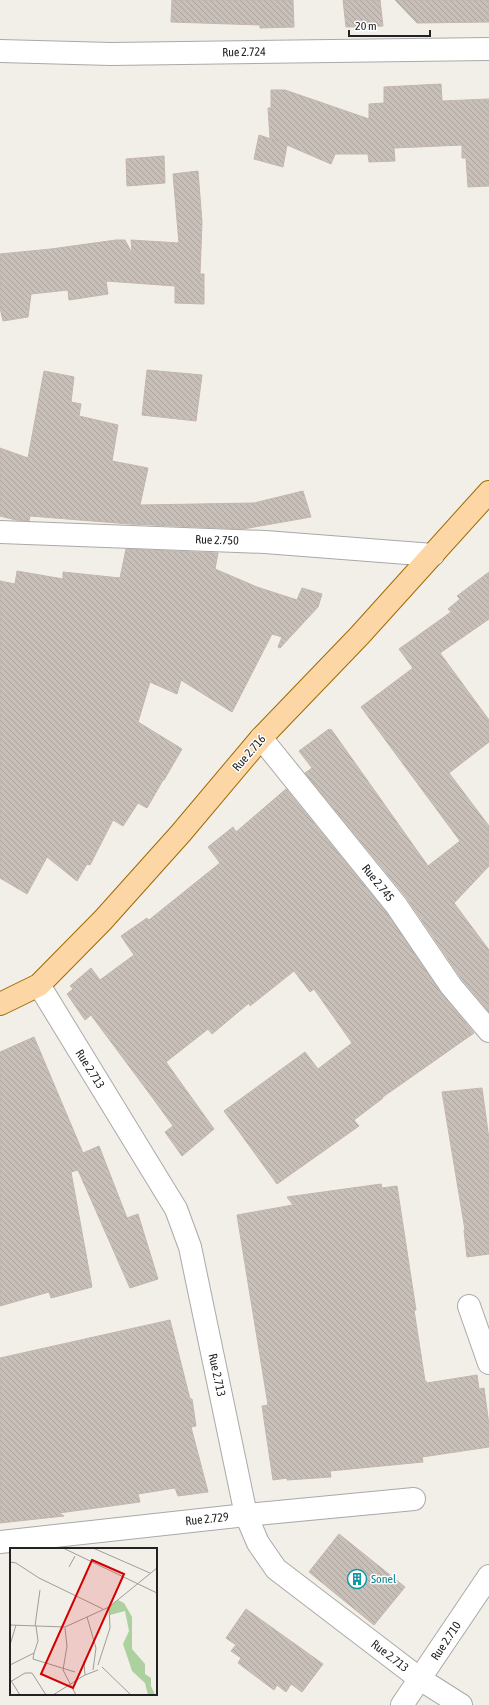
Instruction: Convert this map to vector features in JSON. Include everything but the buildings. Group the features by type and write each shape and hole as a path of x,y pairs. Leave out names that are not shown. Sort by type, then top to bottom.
{"main road":[{"name":"Rue 2.716","path":"0,1004 39,985 103,920 171,845 262,738 360,635 489,494"}],"street":[{"name":"Rue 2.724","path":"0,51 111,54 489,49"},
{"name":"Rue 2.750","path":"0,532 265,542 433,554"},
{"name":"Rue 2.745","path":"262,738 396,905 451,986 489,1031"},
{"name":"Rue 2.713","path":"39,985 176,1209 190,1247 246,1515 258,1543 276,1569 420,1679 461,1705"},
{"path":"469,1306 489,1363"},
{"name":"Rue 2.729","path":"0,1542 246,1515 414,1499"},
{"name":"Rue 2.710","path":"402,1705 489,1576"}],"place":[{"name":"Sonel","path":"357,1579"}]}
